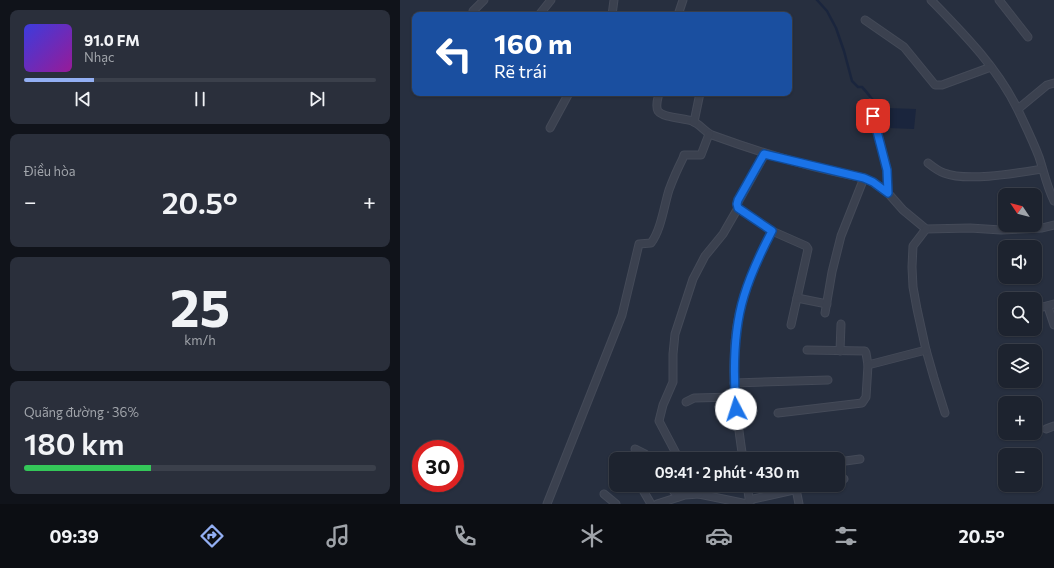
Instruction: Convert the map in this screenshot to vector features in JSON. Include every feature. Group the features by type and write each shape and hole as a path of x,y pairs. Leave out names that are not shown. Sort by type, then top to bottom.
{"street":[{"path":"473,11 484,0"},
{"path":"541,12 551,0"},
{"path":"612,12 614,0"},
{"path":"674,0 682,1 679,12"},
{"path":"931,0 970,40 1007,88 1018,109 1054,200"},
{"path":"999,0 1028,37"},
{"path":"865,20 904,47 935,85 942,85 991,67"},
{"path":"1018,109 1048,85 1054,83"},
{"path":"550,128 567,96"},
{"path":"658,96 656,107 658,112 664,115 694,122 700,125 709,134 764,154 864,178 873,182 888,193 903,210 926,229 970,228 1001,230 1042,228 1054,225"},
{"path":"694,122 699,96"},
{"path":"870,104 887,170 888,193"},
{"path":"547,504 622,315 640,244 651,244 656,234 670,188 684,155 701,155 709,134"},
{"path":"675,452 659,421 663,405 673,382 675,334 694,279 705,256 723,234 738,208 738,200 764,154"},
{"path":"928,163 942,173 952,176 1008,174 1042,169"},
{"path":"825,313 832,272 841,236 864,178"},
{"path":"738,208 772,231 808,248 791,325"},
{"path":"926,229 913,246 913,287 926,350 945,413"},
{"path":"743,452 737,420 734,383 735,337 744,297 757,260 772,231"},
{"path":"798,298 827,304"},
{"path":"1051,305 1054,325"},
{"path":"840,351 841,324"},
{"path":"778,413 862,403 866,397 868,365 865,351 807,350"},
{"path":"868,365 926,350"},
{"path":"734,383 828,380"},
{"path":"686,402 694,398 735,397"},
{"path":"1046,429 1054,426"},
{"path":"635,449 641,452"},
{"path":"845,461 860,459"},
{"path":"644,492 651,504"},
{"path":"675,492 678,497"},
{"path":"747,492 748,503"},
{"path":"657,504 678,497 699,494 748,503 786,492"},
{"path":"797,492 799,504"},
{"path":"604,494 616,504"}],"water":[{"path":"887,108 916,109 914,129 888,128 883,125 884,112"}],"waterway":[{"path":"817,0 827,11 836,28 852,81 858,87 862,87 884,112"}],"route":[{"path":"736,409 734,383 735,337 744,297 757,260 772,231 738,208 738,200 764,154 864,178 873,182 888,193 887,170 873,116"}]}
